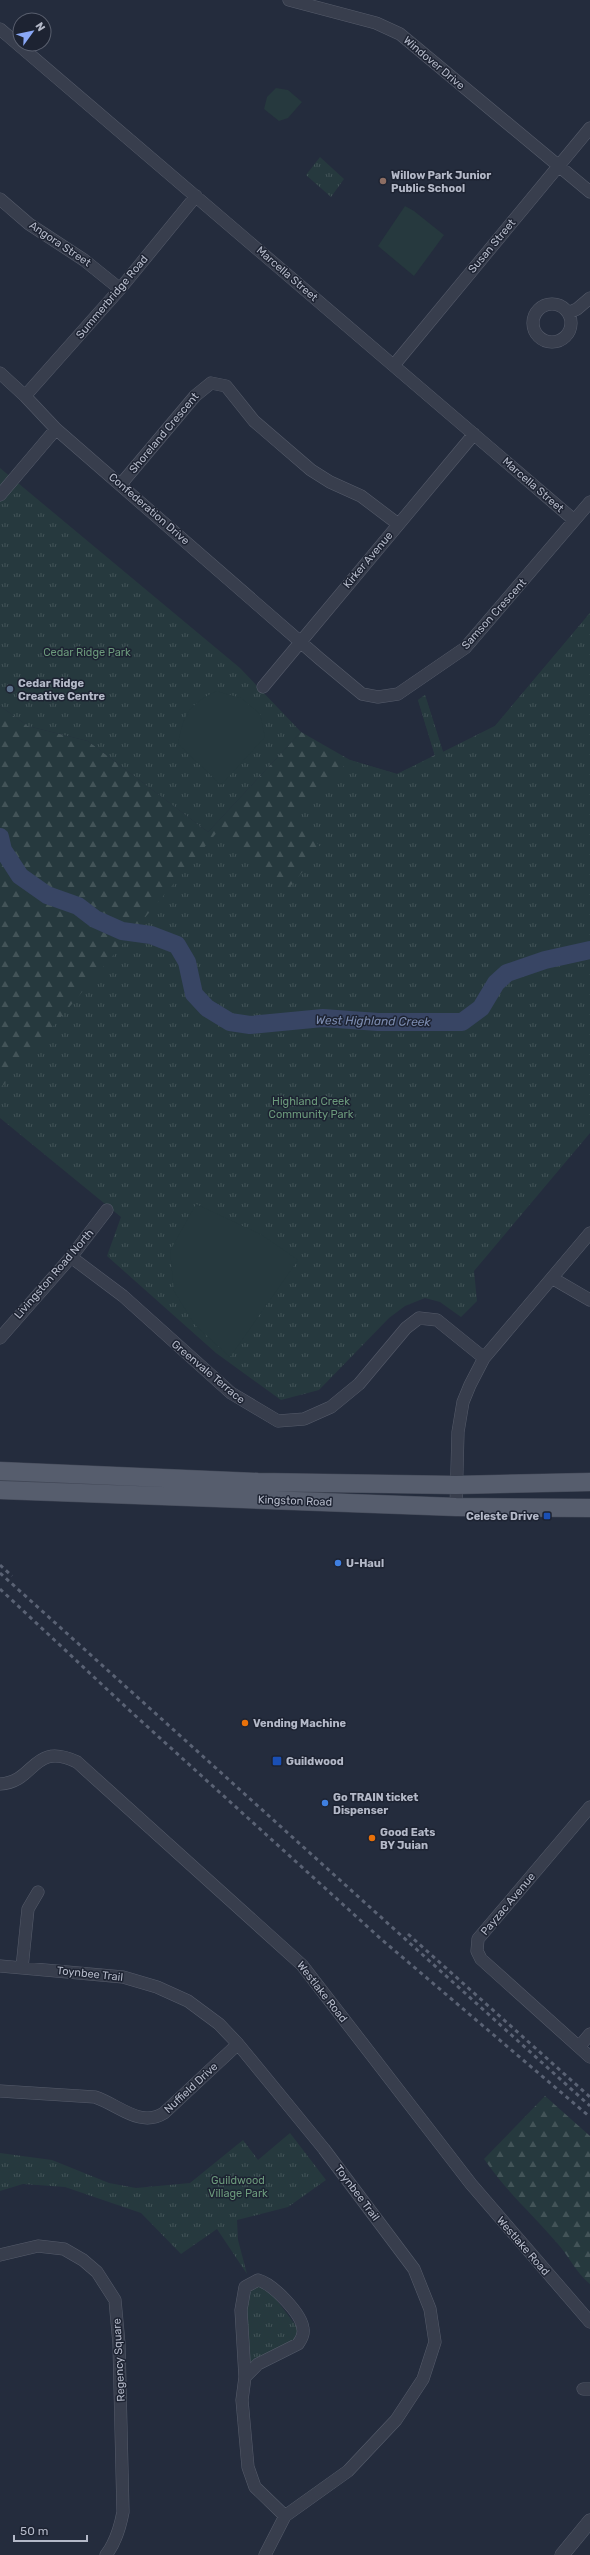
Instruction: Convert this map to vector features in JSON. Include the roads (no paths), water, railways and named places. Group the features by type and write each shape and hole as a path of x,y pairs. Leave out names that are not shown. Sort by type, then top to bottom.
{"main road":[{"name":"Kingston Road","path":"0,1471 258,1482 456,1485 590,1482"},
{"name":"Kingston Road","path":"0,1490 456,1507 590,1508"}],"street":[{"name":"Windover Drive","path":"290,0 376,22 400,34 557,167"},
{"name":"Marcella Street","path":"0,29 574,520"},
{"name":"Susan Street","path":"394,365 590,128"},
{"path":"557,167 590,192"},
{"name":"Summerbridge Road","path":"25,396 120,289 196,196"},
{"name":"Angora Street","path":"0,199 29,224 84,260 120,289"},
{"path":"568,313 577,310 590,298"},
{"name":"Confederation Drive","path":"0,373 25,396 56,429 121,484 300,642"},
{"name":"Shoreland Crescent","path":"121,484 202,388 214,383 226,386 232,391 254,421 311,470 330,482 361,496 398,524"},
{"path":"0,496 56,429"},
{"name":"Kirker Avenue","path":"263,687 474,434"},
{"name":"Samson Crescent","path":"300,642 362,694 378,697 398,694 465,648 590,502"},
{"name":"Livingston Road North","path":"0,1338 71,1257 107,1210"},
{"path":"456,1507 458,1432 463,1402 484,1358 590,1233"},
{"name":"Greenvale Terrace","path":"71,1257 123,1296 231,1393 278,1421 304,1418 331,1407 359,1384 406,1328 419,1318 437,1320 484,1358"},
{"path":"552,1278 590,1300"},
{"name":"Westlake Road","path":"0,1784 10,1783 21,1777 38,1761 47,1757 64,1756 77,1762 302,1964 471,2184 590,2322"},
{"name":"Payzac Avenue","path":"579,2047 481,1959 476,1945 478,1939 590,1807"},
{"path":"22,1968 28,1910 38,1892"},
{"name":"Toynbee Trail","path":"0,1966 123,1977 157,1987 188,2001 219,2024 238,2044 324,2149 414,2269 430,2309 435,2342 423,2379 396,2420 348,2471 285,2516 265,2555"},
{"path":"590,2034 579,2047 590,2057"},
{"name":"Nuffield Drive","path":"0,2091 95,2097 108,2101 137,2118 155,2119 164,2114 238,2044"},
{"name":"Regency Square","path":"0,2255 38,2246 64,2249 83,2260 97,2272 115,2300 119,2344 123,2512 119,2531 112,2547 106,2555"},
{"path":"245,2377 258,2364 298,2344 304,2331 302,2322 278,2292 266,2282 258,2280 245,2287 242,2294 245,2377 242,2400 250,2480 254,2487 285,2516"},
{"path":"562,2555 590,2521"}],"waterway":[{"name":"West Highland Creek","path":"0,837 3,850 20,876 47,895 78,906 95,919 122,931 151,935 177,945 187,962 194,994 207,1008 230,1022 250,1025 323,1018 378,1022 462,1022 481,1008 496,983 507,973 545,960 590,950"}],"railway":[{"path":"0,1565 12,1576"},
{"path":"0,1573 590,2106"},
{"path":"0,1589 128,1709 381,1939 590,2117"},
{"path":"408,1934 590,2097"}],"place":[{"name":"Willow Park Junior Public School","path":"383,181"},
{"name":"Cedar Ridge Creative Centre","path":"10,689"},
{"name":"Celeste Drive","path":"547,1516"},
{"name":"U-Haul","path":"338,1563"},
{"name":"Vending Machine","path":"245,1723"},
{"name":"Guildwood","path":"277,1761"},
{"name":"Go TRAIN ticket Dispenser","path":"325,1803"},
{"name":"Good Eats BY Juian","path":"372,1838"}],"park label":[{"name":"Cedar Ridge Park","path":"87,652"},
{"name":"Highland Creek Community Park","path":"311,1107"},
{"name":"Guildwood Village Park","path":"238,2186"}]}
